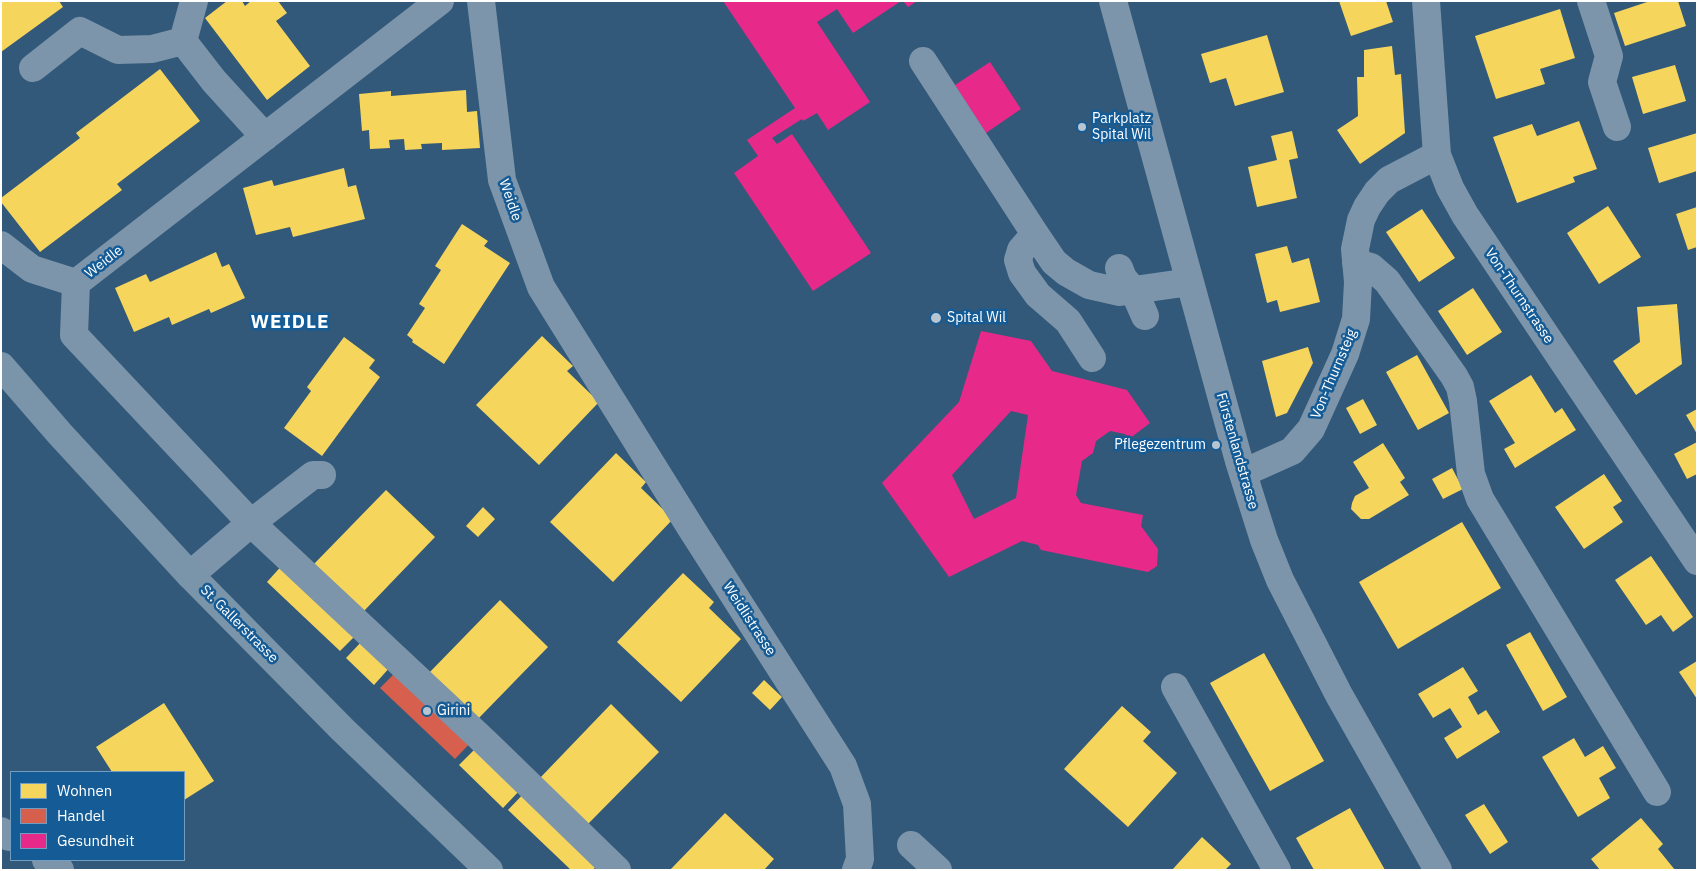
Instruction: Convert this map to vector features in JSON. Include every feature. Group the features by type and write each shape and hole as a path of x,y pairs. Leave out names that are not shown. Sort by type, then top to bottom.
{"main road":[{"name":"St. Gallerstrasse","path":"1,366 190,575 342,729 489,870"}],"street":[{"path":"183,41 194,1"},
{"name":"Weidle","path":"440,1 76,283 74,335 251,523 486,743 618,870"},
{"name":"Weidle","path":"481,1 502,180 541,287 600,380"},
{"name":"Fürstenlandstrasse","path":"1113,1 1243,473 1264,540 1280,580 1339,695 1438,870"},
{"name":"Von-Thurnstrasse","path":"1426,1 1436,155 1465,215 1697,561"},
{"path":"1591,1 1609,56 1602,82 1617,127"},
{"path":"32,68 80,31 118,50 152,49 183,41"},
{"path":"183,41 214,81 265,137"},
{"path":"923,62 1054,262 1078,280 1105,289 1134,291 1190,282"},
{"name":"Von-Thurnsteig","path":"1243,473 1292,451 1310,429 1351,337 1358,301 1356,242 1361,220 1377,192 1404,170 1436,155"},
{"path":"1035,234 1021,250 1018,260 1022,273 1038,295 1068,321 1092,358"},
{"path":"1,245 32,269 76,283"},
{"path":"1356,263 1371,267 1388,281 1454,376 1460,387 1463,401 1471,474 1480,499 1658,792"},
{"path":"1119,268 1134,291 1146,316"},
{"name":"Weidlistrasse","path":"600,380 691,528 843,766 857,804 860,859 856,870"},
{"path":"190,575 251,523 313,475 322,475"},
{"path":"1175,687 1277,870"},
{"path":"911,845 938,870"},
{"path":"47,861 60,870"}],"building: Wohnen":[{"path":"1,1 59,1 63,7 1,52"},
{"path":"227,1 242,1 245,6 251,1 278,1 287,13 276,21 310,66 267,100 205,18"},
{"path":"1339,1 1386,1 1393,22 1351,36"},
{"path":"1650,1 1678,1 1686,26 1625,46 1614,13"},
{"path":"1560,9 1575,58 1540,69 1545,84 1496,99 1475,36"},
{"path":"1267,35 1284,92 1235,106 1226,78 1210,83 1201,54"},
{"path":"1392,46 1395,75 1401,74 1405,133 1360,164 1337,130 1358,116 1357,77 1364,77 1364,50"},
{"path":"1675,65 1686,101 1643,114 1632,77"},
{"path":"160,69 200,121 117,184 122,190 40,252 1,202 1,198 80,138 76,133"},
{"path":"466,90 467,112 477,111 480,148 442,150 442,143 421,144 422,149 405,150 404,139 389,140 390,148 370,149 369,130 362,131 359,94 391,91 391,96"},
{"path":"1579,121 1597,169 1573,177 1575,182 1517,203 1493,137 1532,124 1537,136"},
{"path":"1292,131 1298,158 1289,160 1297,198 1257,207 1248,167 1277,160 1271,136"},
{"path":"1697,133 1697,171 1659,183 1648,148"},
{"path":"344,168 348,187 356,185 365,219 293,237 290,227 256,235 243,188 272,180 274,186"},
{"path":"1608,206 1641,257 1599,284 1567,233"},
{"path":"1697,207 1697,247 1688,250 1676,214"},
{"path":"1422,209 1455,258 1419,282 1386,232"},
{"path":"462,224 488,241 484,246 510,263 444,364 412,342 413,340 407,335 425,308 419,304 441,270 435,266"},
{"path":"1287,246 1292,263 1309,258 1320,302 1280,312 1277,300 1267,303 1255,254"},
{"path":"216,252 222,267 229,264 245,298 211,313 209,309 172,325 169,317 134,332 115,288 146,274 150,282"},
{"path":"1473,288 1502,332 1467,355 1438,311"},
{"path":"1677,304 1682,364 1636,395 1613,361 1640,342 1637,307"},
{"path":"542,336 573,366 567,371 599,402 539,465 476,405"},
{"path":"344,337 375,360 369,368 380,377 322,456 284,428 311,391 307,387"},
{"path":"1308,347 1313,363 1287,413 1276,417 1262,361"},
{"path":"1417,355 1449,413 1418,430 1386,372"},
{"path":"1531,375 1555,413 1562,408 1576,430 1515,468 1504,449 1515,443 1489,401"},
{"path":"1363,399 1377,425 1360,434 1346,408"},
{"path":"1697,409 1697,434 1686,415"},
{"path":"1697,442 1697,474 1687,479 1674,454"},
{"path":"1383,443 1405,478 1400,482 1409,495 1369,519 1361,519 1351,509 1352,503 1355,496 1369,488 1353,462"},
{"path":"616,453 646,482 641,488 673,519 613,582 550,522"},
{"path":"1452,468 1463,489 1443,499 1432,479"},
{"path":"1604,474 1622,501 1613,507 1623,522 1584,549 1555,507"},
{"path":"386,490 435,537 363,612 314,564"},
{"path":"483,507 495,519 478,537 466,526"},
{"path":"1462,522 1501,588 1398,649 1359,582"},
{"path":"1651,556 1693,617 1673,632 1661,615 1646,625 1615,580"},
{"path":"285,562 359,632 340,651 267,582"},
{"path":"683,573 714,602 709,608 741,639 681,702 617,642"},
{"path":"500,600 548,647 476,721 428,674"},
{"path":"1530,632 1567,697 1543,711 1506,645"},
{"path":"363,640 391,666 374,685 346,658"},
{"path":"1264,653 1324,761 1270,791 1210,683"},
{"path":"1697,661 1697,699 1679,672"},
{"path":"1463,667 1478,691 1468,697 1478,715 1486,710 1500,732 1457,759 1444,738 1462,727 1450,708 1433,718 1418,694"},
{"path":"764,680 782,697 770,710 752,693"},
{"path":"164,703 214,781 185,799 185,771 111,771 96,747"},
{"path":"611,704 659,752 587,825 539,779"},
{"path":"1122,706 1151,732 1143,741 1177,773 1128,827 1064,769"},
{"path":"1574,738 1585,757 1603,746 1616,768 1599,778 1610,798 1578,817 1542,757"},
{"path":"476,748 520,790 503,808 459,765"},
{"path":"528,789 602,860 593,870 571,870 508,810"},
{"path":"1484,804 1508,842 1490,854 1465,815"},
{"path":"1350,808 1385,870 1314,870 1296,838"},
{"path":"725,813 774,859 764,870 670,870"},
{"path":"1641,818 1663,844 1658,849 1675,870 1600,870 1591,859"},
{"path":"1202,837 1231,864 1225,870 1172,870"}],"building: Handel":[{"path":"401,667 475,738 455,759 380,688"}],"building: Gesundheit":[{"path":"723,1 901,1 853,33 837,9 817,22 870,102 828,130 817,113 803,121 802,119 772,138 777,144 792,134 871,253 813,291 734,173 758,156 747,140 795,108"},
{"path":"903,1 917,1 908,7"},
{"path":"990,62 1021,109 986,133 955,85"},
{"path":"981,331 1031,341 1052,371 1127,390 1150,423 1129,439 1125,434 1110,431 1096,441 1093,453 1082,461 1076,495 1081,503 1143,515 1141,526 1158,549 1157,566 1148,572 1041,550 1038,545 1022,541 949,577 882,483 959,402","holes":["1011,411 1028,415 1016,498 974,519 952,475"]}],"place":[{"name":"Parkplatz Spital Wil","path":"1082,127"},
{"name":"Spital Wil","path":"936,318"},
{"name":"Pflegezentrum","path":"1216,445"},
{"name":"Girini","path":"427,711"}],"district":[{"name":"WEIDLE","path":"290,323"}]}
